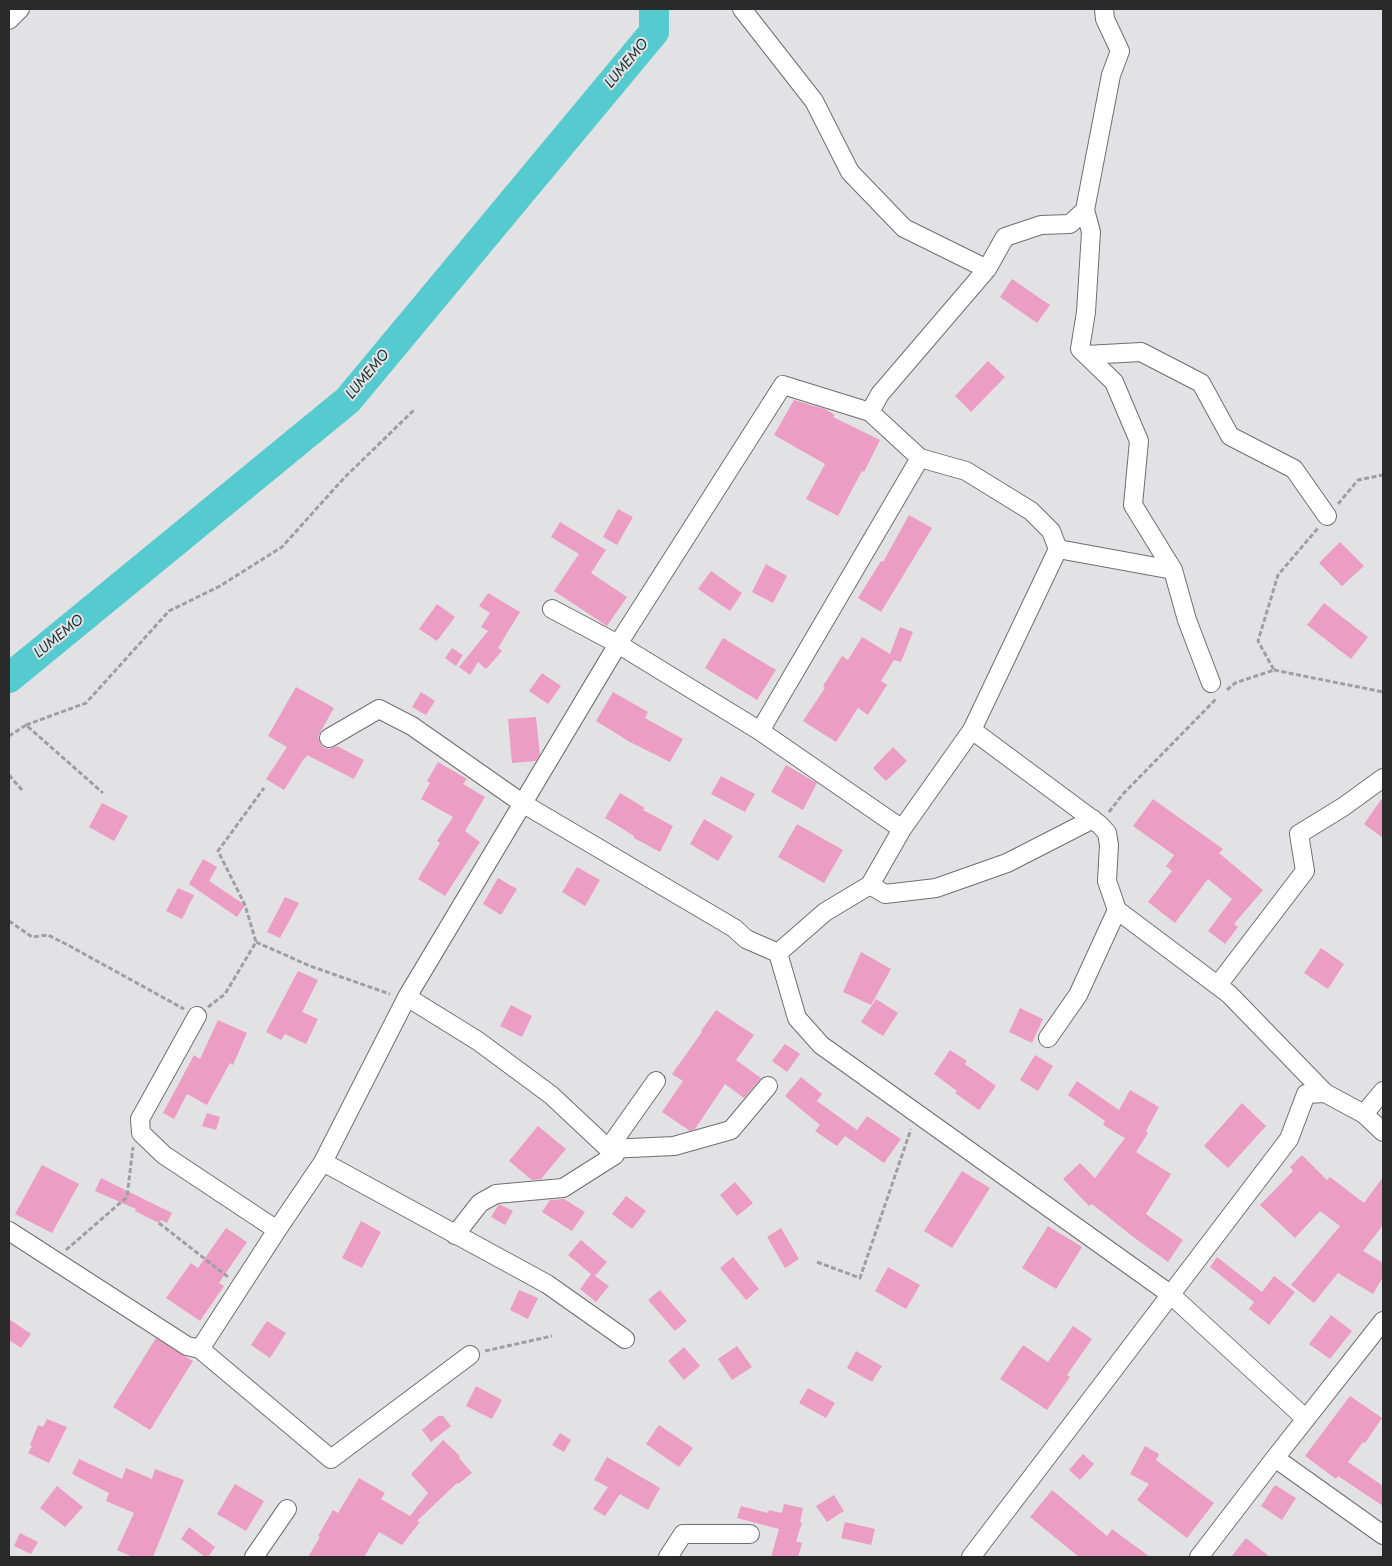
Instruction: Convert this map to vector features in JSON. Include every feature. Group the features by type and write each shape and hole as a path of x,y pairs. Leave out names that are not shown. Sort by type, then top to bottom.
{"street":[{"path":"9,20 20,9"},
{"path":"742,9 814,101 850,172 904,228 987,269"},
{"path":"1104,9 1105,18 1120,51 1111,75 1085,210 1091,232 1086,312 1080,349 1114,382 1139,441 1133,505 1173,570 1187,620 1217,691"},
{"path":"870,412 880,394 987,269 1005,237 1041,225 1070,224 1085,210"},
{"path":"1086,355 1141,352 1201,383 1230,436 1294,469 1327,516"},
{"path":"200,1349 276,1230 323,1162 406,998 618,644 783,385 870,412 920,458 966,471 1031,511 1051,531 1058,549 972,730 902,829 870,885 825,912 778,952"},
{"path":"760,731 920,458"},
{"path":"1058,549 1173,570"},
{"path":"552,609 618,644 760,731 902,829"},
{"path":"329,738 379,709 412,726 522,803 734,928 746,939 778,952"},
{"path":"972,730 1096,822 1107,833 1109,845 1107,881 1117,910 1229,994 1325,1093 1364,1114 1383,1132"},
{"path":"1218,985 1305,871 1298,834 1343,808 1383,778"},
{"path":"870,885 885,894 936,888 1007,863 1096,822"},
{"path":"1048,1038 1078,995 1117,910"},
{"path":"778,952 797,1018 821,1045 1170,1294 1306,1419"},
{"path":"406,998 478,1041 551,1095 615,1155 563,1188 496,1194 480,1203 455,1235"},
{"path":"197,1016 140,1119 141,1133 164,1155 276,1230"},
{"path":"608,1149 656,1082"},
{"path":"608,1149 674,1146 731,1130 768,1086"},
{"path":"1364,1114 1383,1091"},
{"path":"971,1557 1289,1139 1306,1094 1325,1093"},
{"path":"323,1162 547,1284 625,1339"},
{"path":"9,1231 187,1346 200,1349 331,1458 470,1355"},
{"path":"1199,1557 1383,1322"},
{"path":"1275,1458 1383,1535"},
{"path":"254,1557 287,1509"},
{"path":"668,1557 683,1534 750,1534"}],"path":[{"path":"9,736 26,725 86,703 169,612 220,586 282,547 344,478 414,410"},
{"path":"1274,670 1258,641 1278,576 1358,480 1383,475"},
{"path":"1096,822 1217,691 1274,670 1383,692"},
{"path":"26,725 103,793"},
{"path":"9,775 22,790"},
{"path":"9,921 32,937 48,935 66,944 197,1016 225,994 256,942 245,905 218,851 264,788"},
{"path":"256,942 310,966 406,998"},
{"path":"817,1262 860,1278 916,1114"},
{"path":"55,1261 127,1197 134,1141"},
{"path":"159,1223 240,1287"},
{"path":"470,1355 552,1336"}],"building":[{"path":"1012,279 1050,305 1037,323 1000,297"},
{"path":"988,361 1005,377 971,412 955,396"},
{"path":"794,400 825,409 835,415 833,417 880,440 838,516 806,499 825,464 774,435"},
{"path":"618,509 633,517 617,545 603,537"},
{"path":"909,515 932,528 881,612 858,598 881,561 883,562"},
{"path":"560,522 606,550 591,573 627,597 607,626 554,591 579,554 551,537"},
{"path":"1340,542 1364,566 1342,586 1319,563"},
{"path":"766,564 787,576 773,603 752,592"},
{"path":"711,571 742,593 730,611 698,589"},
{"path":"488,593 520,612 498,648 502,651 486,669 478,662 470,675 459,667 488,631 481,627 490,613 479,606"},
{"path":"1324,603 1368,637 1351,659 1307,625"},
{"path":"437,604 455,617 437,641 419,629"},
{"path":"900,627 913,632 901,662 894,660 881,681 887,685 868,715 858,708 836,742 803,721 825,688 823,686 842,656 848,660 862,637 890,654"},
{"path":"723,638 776,670 757,700 705,668"},
{"path":"452,648 463,655 456,666 445,658"},
{"path":"542,673 561,686 548,704 529,691"},
{"path":"296,687 334,708 318,736 323,747 329,749 337,746 364,760 354,779 307,755 284,790 266,779 287,747 268,736"},
{"path":"421,692 435,701 426,715 412,707"},
{"path":"613,692 648,712 645,718 683,739 670,762 630,742 596,721"},
{"path":"536,717 540,755 536,761 512,763 508,719"},
{"path":"893,747 907,761 886,781 873,768"},
{"path":"438,762 467,779 463,784 485,797 465,831 480,842 445,896 418,879 440,843 437,841 453,817 421,799 430,783 427,781"},
{"path":"786,765 817,783 803,810 771,792"},
{"path":"721,776 755,794 745,812 711,794"},
{"path":"620,793 645,808 643,810 673,826 660,852 634,838 634,836 605,818"},
{"path":"1383,797 1383,838 1364,824"},
{"path":"1153,799 1223,849 1219,853 1263,890 1234,924 1238,927 1225,944 1208,931 1232,899 1208,879 1175,923 1148,902 1172,871 1166,866 1174,855 1133,826"},
{"path":"102,803 128,816 114,841 89,827"},
{"path":"704,819 733,836 718,861 690,844"},
{"path":"797,824 843,850 824,883 778,857"},
{"path":"203,859 217,867 209,881 245,905 237,917 189,884"},
{"path":"577,867 600,880 585,906 562,892"},
{"path":"498,878 517,889 501,915 483,904"},
{"path":"178,888 194,895 182,919 166,911"},
{"path":"285,897 299,903 280,938 267,932"},
{"path":"1321,948 1344,964 1328,989 1304,973"},
{"path":"861,952 891,969 871,1005 843,992"},
{"path":"298,971 318,980 302,1012 318,1019 306,1044 285,1034 281,1040 266,1032"},
{"path":"876,999 898,1013 883,1036 861,1022"},
{"path":"511,1005 532,1016 522,1037 500,1026"},
{"path":"1020,1008 1043,1019 1032,1043 1009,1032"},
{"path":"716,1010 754,1035 736,1060 761,1078 744,1098 725,1084 695,1129 690,1131 662,1112 683,1081 672,1074"},
{"path":"218,1020 247,1033 233,1065 230,1063 207,1105 187,1094 174,1119 163,1113 194,1055 200,1059"},
{"path":"785,1044 800,1054 787,1072 772,1061"},
{"path":"950,1050 967,1061 965,1064 996,1086 979,1110 955,1093 957,1091 934,1074"},
{"path":"1035,1055 1053,1066 1038,1091 1020,1080"},
{"path":"801,1077 822,1094 817,1101 857,1130 867,1116 901,1139 884,1163 845,1136 837,1146 815,1131 820,1125 785,1096"},
{"path":"1077,1081 1119,1110 1130,1090 1159,1107 1146,1131 1148,1133 1136,1152 1171,1174 1146,1214 1183,1240 1168,1262 1092,1204 1089,1206 1063,1179 1080,1163 1095,1178 1125,1138 1103,1125 1105,1121 1068,1095"},
{"path":"1242,1103 1266,1126 1228,1168 1204,1146"},
{"path":"207,1113 220,1117 216,1130 202,1126"},
{"path":"538,1126 566,1149 541,1179 532,1180 509,1161"},
{"path":"1302,1155 1327,1180 1330,1177 1364,1203 1383,1177 1383,1225 1363,1251 1383,1263 1383,1277 1373,1294 1338,1273 1314,1303 1291,1285 1340,1226 1320,1211 1295,1238 1260,1205 1293,1171 1290,1167"},
{"path":"42,1165 79,1184 52,1233 15,1214"},
{"path":"962,1171 990,1188 952,1248 924,1231"},
{"path":"101,1178 172,1213 167,1223 161,1220 159,1223 135,1211 136,1209 95,1191"},
{"path":"735,1182 753,1203 737,1216 720,1195"},
{"path":"626,1196 646,1211 632,1229 612,1214"},
{"path":"564,1199 585,1212 572,1231 542,1212 550,1200"},
{"path":"499,1204 513,1211 505,1225 491,1217"},
{"path":"361,1221 381,1232 362,1268 342,1258"},
{"path":"1048,1226 1082,1247 1056,1289 1022,1268"},
{"path":"226,1228 247,1242 219,1283 224,1286 200,1321 166,1298 191,1263 198,1268"},
{"path":"781,1228 799,1259 785,1268 767,1237"},
{"path":"581,1240 607,1262 595,1276 609,1286 596,1302 580,1289 591,1274 568,1255"},
{"path":"733,1257 759,1289 746,1300 720,1268"},
{"path":"1217,1257 1262,1292 1274,1276 1295,1292 1269,1325 1249,1309 1254,1302 1210,1267"},
{"path":"888,1267 920,1285 906,1309 875,1291"},
{"path":"519,1290 538,1298 528,1319 510,1310"},
{"path":"660,1290 687,1321 675,1331 648,1300"},
{"path":"1331,1315 1352,1331 1330,1359 1309,1344"},
{"path":"9,1319 31,1334 21,1348 9,1340"},
{"path":"267,1321 286,1333 270,1358 251,1345"},
{"path":"1073,1326 1092,1339 1067,1375 1070,1377 1047,1410 1000,1379 1023,1345 1048,1362"},
{"path":"156,1338 193,1361 150,1430 113,1407"},
{"path":"737,1346 752,1367 732,1380 718,1359"},
{"path":"684,1347 700,1366 684,1380 668,1361"},
{"path":"856,1351 882,1366 872,1382 847,1368"},
{"path":"476,1386 502,1400 492,1419 466,1406"},
{"path":"808,1388 835,1403 826,1418 799,1403"},
{"path":"1350,1396 1382,1418 1365,1443 1363,1442 1348,1462 1383,1486 1383,1506 1338,1476 1336,1479 1305,1456"},
{"path":"438,1416 443,1416 451,1426 431,1442 422,1430"},
{"path":"47,1419 67,1427 49,1463 28,1453 38,1425 43,1427"},
{"path":"659,1425 693,1448 679,1467 646,1444"},
{"path":"560,1433 571,1440 564,1452 552,1445"},
{"path":"443,1440 460,1456 459,1458 472,1473 457,1483 417,1521 420,1522 402,1545 379,1532 364,1557 308,1557 333,1510 338,1513 359,1478 385,1493 381,1499 410,1516 428,1493 411,1474"},
{"path":"1145,1446 1159,1454 1156,1460 1214,1503 1187,1538 1137,1500 1149,1484 1130,1474"},
{"path":"1083,1454 1094,1464 1080,1480 1069,1470"},
{"path":"607,1457 660,1488 648,1510 620,1494 605,1516 593,1509 608,1487 594,1480"},
{"path":"79,1459 122,1479 126,1468 152,1479 155,1469 184,1480 153,1557 133,1557 117,1550 134,1513 106,1501 109,1493 72,1474"},
{"path":"235,1484 264,1501 246,1531 217,1514"},
{"path":"1275,1485 1296,1498 1282,1520 1261,1506"},
{"path":"57,1486 83,1507 65,1527 40,1508"},
{"path":"1052,1490 1107,1536 1112,1529 1150,1557 1079,1557 1030,1517"},
{"path":"834,1495 844,1511 827,1522 816,1506"},
{"path":"784,1504 803,1508 800,1522 802,1523 796,1541 802,1543 798,1557 771,1557 779,1529 737,1518 741,1506 768,1513 769,1510 782,1513"},
{"path":"845,1522 875,1529 871,1545 841,1538"},
{"path":"189,1527 215,1547 208,1557 205,1557 181,1539"},
{"path":"20,1533 38,1542 31,1554 14,1546"},
{"path":"1246,1538 1270,1557 1231,1557"}],"waterway":[{"name":"LUMEMO","path":"9,678 348,400 654,32 654,9"}]}
